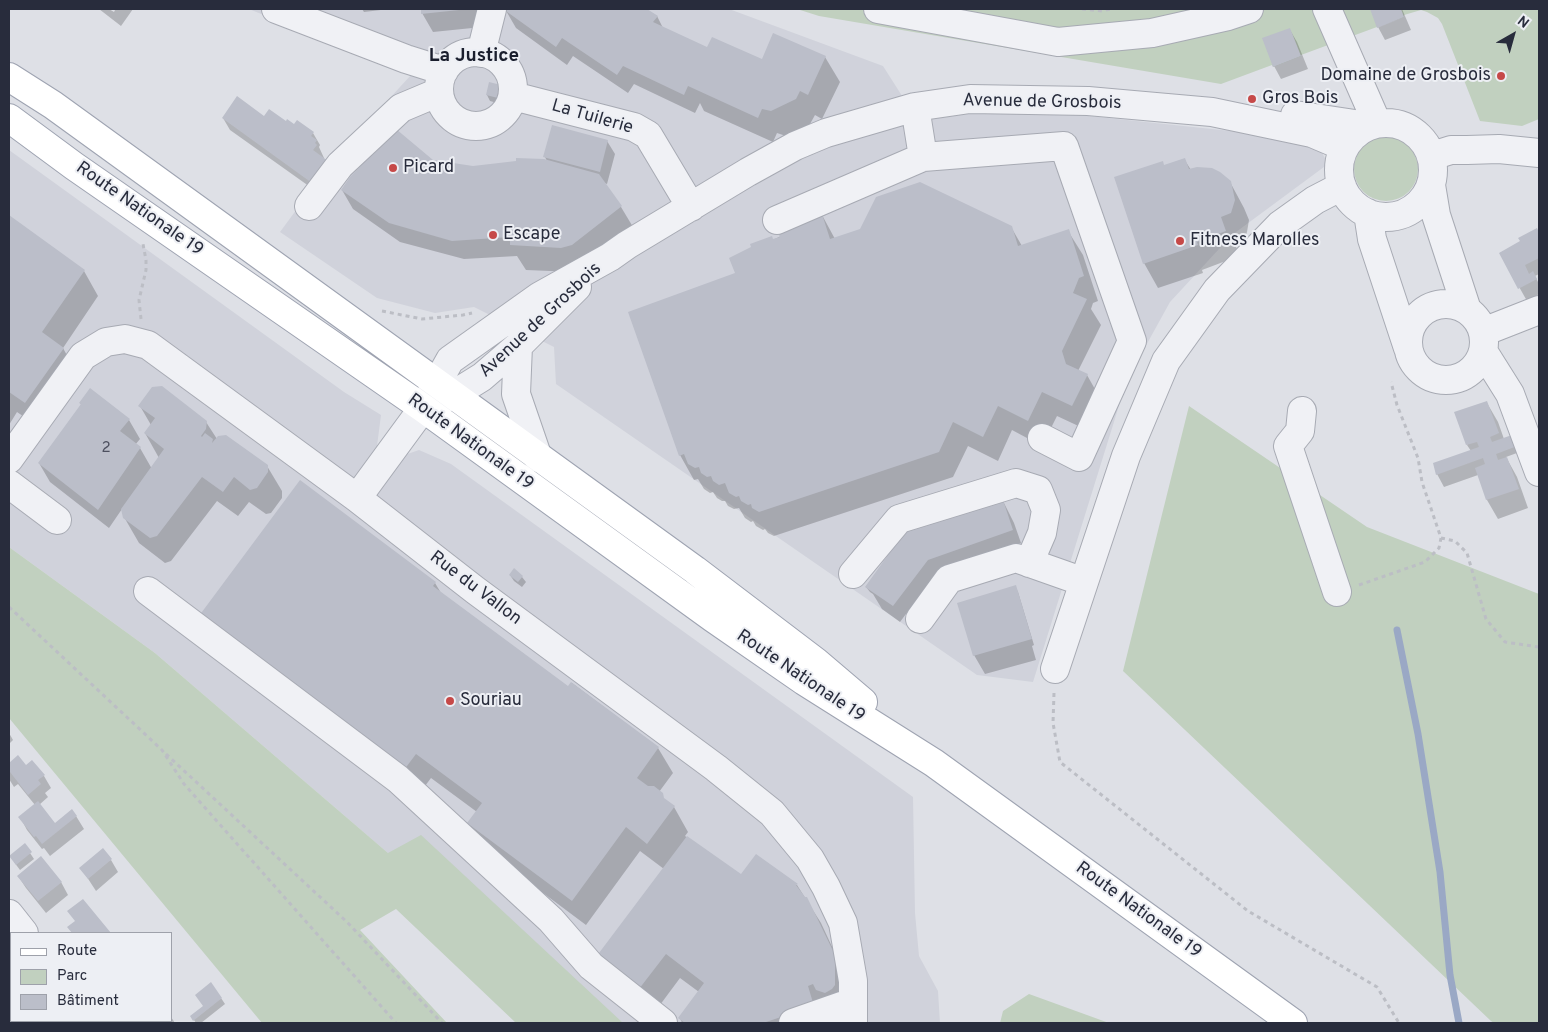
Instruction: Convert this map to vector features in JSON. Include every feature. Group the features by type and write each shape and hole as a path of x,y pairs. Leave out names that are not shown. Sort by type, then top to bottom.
{"main road":[{"name":"Route Nationale 19","path":"9,77 80,126 695,570 816,662 934,763"},
{"name":"Route Nationale 19","path":"9,118 74,166 423,408 720,624 804,681 934,763 1294,1023"}],"street":[{"path":"276,9 406,59 442,82"},
{"path":"480,53 492,9"},
{"path":"878,9 1058,42 1152,32 1178,18 1228,16 1249,9"},
{"path":"1327,9 1373,125"},
{"path":"467,53 488,54 498,59 511,75 513,96 509,107 502,116 492,123 480,126 469,125 458,121 442,103 442,82 450,63 458,57 467,53"},
{"path":"309,206 340,165 401,108 442,82"},
{"name":"La Tuilerie","path":"513,96 634,127 648,135 691,207"},
{"name":"Avenue de Grosbois","path":"444,389 450,360 540,296 610,257 748,172 803,143 826,133 915,107 970,99 1088,101 1212,112 1312,133 1345,147"},
{"path":"915,107 923,157"},
{"name":"Avenue de Grosbois","path":"1212,112 1250,109 1373,125"},
{"path":"1389,122 1411,129 1427,145 1432,156 1434,171 1431,185 1424,199 1412,209 1398,215 1383,217 1368,213 1357,207 1348,197 1342,186 1339,174 1340,160 1345,147 1350,139 1373,125 1389,122"},
{"path":"776,220 923,157 1064,146 1132,341 1080,457 1042,438"},
{"path":"1432,156 1451,150 1499,149 1539,153"},
{"path":"1431,185 1436,215 1467,310"},
{"path":"1055,669 1126,456 1166,361 1217,290 1280,226 1315,200 1342,186"},
{"path":"1368,213 1372,239 1411,356 1420,369 1431,377 1444,380 1457,378 1468,372 1477,363 1483,341 1534,311 1539,310"},
{"name":"Avenue de Grosbois","path":"357,498 423,408 444,389 482,377 518,346 610,257"},
{"path":"1411,356 1408,344 1409,332 1414,321 1422,312 1432,306 1444,304 1456,305 1474,316 1483,341 1510,394 1539,472"},
{"name":"Rue du Vallon","path":"9,459 83,356 106,342 125,339 148,345 357,498 475,590 716,768 772,814 810,859 843,923 853,980 853,1013"},
{"path":"518,346 516,394 538,458"},
{"path":"412,366 450,360"},
{"path":"1302,411 1300,432 1288,446 1337,592"},
{"path":"853,574 899,518 1016,483 1038,490 1046,510 1042,533 1029,563"},
{"path":"9,484 57,520"},
{"path":"920,619 949,579 1016,558 1084,582"},
{"path":"148,591 398,779 551,920 590,966 663,1023"},
{"path":"9,914 23,932"},
{"path":"793,1023 853,1013"}],"path":[{"path":"1082,9 1102,11 1112,9"},
{"path":"375,309 422,319 463,315 480,311"},
{"path":"1337,592 1426,562 1439,548 1441,538 1422,482 1418,458 1397,405 1391,382"},
{"path":"1441,538 1455,541 1467,553 1486,619 1505,642 1539,647"},
{"path":"9,607 347,922 442,1023"},
{"path":"1055,669 1052,723 1060,762 1248,911 1377,986 1399,1023"},
{"path":"162,750 184,784 396,1023"}],"shaded area":[{"path":"249,9 729,9 883,66 918,121 1013,108 1250,133 1311,143 1321,151 1328,164 1232,235 1170,302 1127,380 1033,682 977,675 556,384 554,347 474,307 435,313 377,298 280,232 333,160 411,75"},
{"path":"9,150 344,392 381,415 377,446 396,458 419,450 451,464 913,797 915,913 919,956 938,991 940,1023 586,1023 155,653 9,547"}],"green space":[{"name":"Domaine de Grosbois","path":"797,9 1539,9 1539,119 1522,126 1480,121 1442,24 1438,18 1421,10 1273,67 1272,65 1221,84 819,16"},
{"path":"1386,137 1398,139 1409,146 1416,157 1418,169 1416,181 1409,192 1398,199 1386,201 1374,199 1363,192 1356,181 1354,169 1356,157 1363,146 1374,139"},
{"path":"1189,406 1367,527 1539,594 1539,1023 1494,1023 1491,1021 1123,671"},
{"path":"9,547 155,653 388,853 421,835 623,1023 516,1023 396,909 360,930 447,1023 262,1023 9,718"},
{"path":"1029,994 1109,1023 1000,1023 1003,1011"}],"building":[{"path":"421,9 458,9 459,10 421,14"},
{"path":"503,9 647,9 658,16 653,22 707,47 712,37 762,59 773,33 826,56 808,95 800,91 796,99 771,111 762,109 758,118 688,86 684,95 623,66 617,75 562,38 556,47"},
{"path":"1370,9 1401,9 1404,17 1377,28"},
{"path":"1290,28 1301,56 1273,67 1262,38"},
{"path":"489,82 501,85 498,98 486,95"},
{"path":"237,96 264,116 269,109 286,121 287,119 294,124 297,120 314,132 311,136 317,140 315,143 317,145 313,150 328,161 312,183 222,118"},
{"path":"552,125 608,140 600,172 543,157"},
{"path":"396,129 433,160 473,166 516,161 516,158 544,159 599,174 622,206 572,245 561,248 510,245 510,237 452,241 389,223 341,190 350,177"},
{"path":"1185,158 1189,169 1197,167 1212,168 1231,181 1235,200 1231,213 1221,217 1226,231 1197,242 1198,245 1143,264 1114,177 1163,161 1164,165"},
{"path":"920,182 1012,226 1018,246 1069,229 1084,276 1079,278 1073,293 1087,299 1062,351 1066,364 1088,374 1072,406 1042,392 1028,421 998,406 983,437 953,422 939,452 759,512 752,508 751,504 748,505 741,501 739,496 736,497 729,493 725,483 719,485 713,481 711,476 707,477 701,473 699,467 695,468 688,464 684,454 679,456 628,312 735,273 729,258 751,247 750,244 772,236 773,239 780,237 777,230 822,214 830,239 860,229 876,197"},
{"path":"9,215 85,270 42,332 64,348 25,403 9,392"},
{"path":"1537,228 1539,232 1539,258 1525,265 1529,274 1533,271 1537,279 1518,289 1499,253 1520,241 1518,238"},
{"path":"162,386 207,421 202,437 205,433 213,439 212,443 218,436 226,435 268,465 268,472 257,488 250,490 234,477 223,492 202,477 157,536 150,538 123,518 121,509 164,449 144,433 155,418 138,406 152,387"},
{"path":"90,388 130,419 120,431 141,447 98,510 38,463 81,404 79,403"},
{"path":"1487,401 1499,433 1490,437 1492,442 1529,429 1533,440 1496,454 1498,460 1507,457 1519,489 1486,500 1475,468 1485,464 1483,458 1436,475 1433,463 1479,447 1477,442 1466,445 1454,412"},
{"name":"Souriau","path":"300,480 436,582 433,586 568,686 571,682 659,747 637,778 648,786 654,786 663,793 664,798 675,806 647,844 626,827 572,901 467,823 482,803 416,754 401,774 196,620"},
{"path":"1002,497 1013,530 928,560 893,606 865,587 906,530"},
{"path":"514,568 523,576 518,582 509,575"},
{"path":"1016,585 1032,639 973,656 957,603"},
{"path":"18,755 26,765 32,760 45,775 38,780 41,784 28,795 9,773 9,763"},
{"path":"38,801 55,823 72,809 77,816 42,844 18,817"},
{"path":"687,836 741,874 756,854 798,884 796,885 807,897 835,955 835,985 832,989 825,993 816,990 813,984 808,986 814,1006 763,1023 685,1023 678,1018 704,983 666,954 639,989 596,957"},
{"path":"25,843 32,852 16,865 9,856"},
{"path":"103,848 112,859 88,879 79,868"},
{"path":"41,856 62,882 38,901 17,876"},
{"path":"83,899 110,932 71,932 67,927 75,921 67,911"},
{"path":"211,982 222,998 193,1021 190,1016 203,1006 195,995"},
{"path":"140,1022 158,1022 156,1023"}],"waterway":[{"path":"1397,630 1418,734 1440,872 1450,975 1459,1023"}],"place":[{"name":"Domaine de Grosbois","path":"1501,76"},
{"name":"Gros Bois","path":"1252,99"},
{"name":"Picard","path":"393,168"},
{"name":"Escape","path":"493,235"},
{"name":"Fitness Marolles","path":"1180,241"},
{"name":"Souriau","path":"450,701"}],"district":[{"name":"La Justice","path":"474,57"}]}
